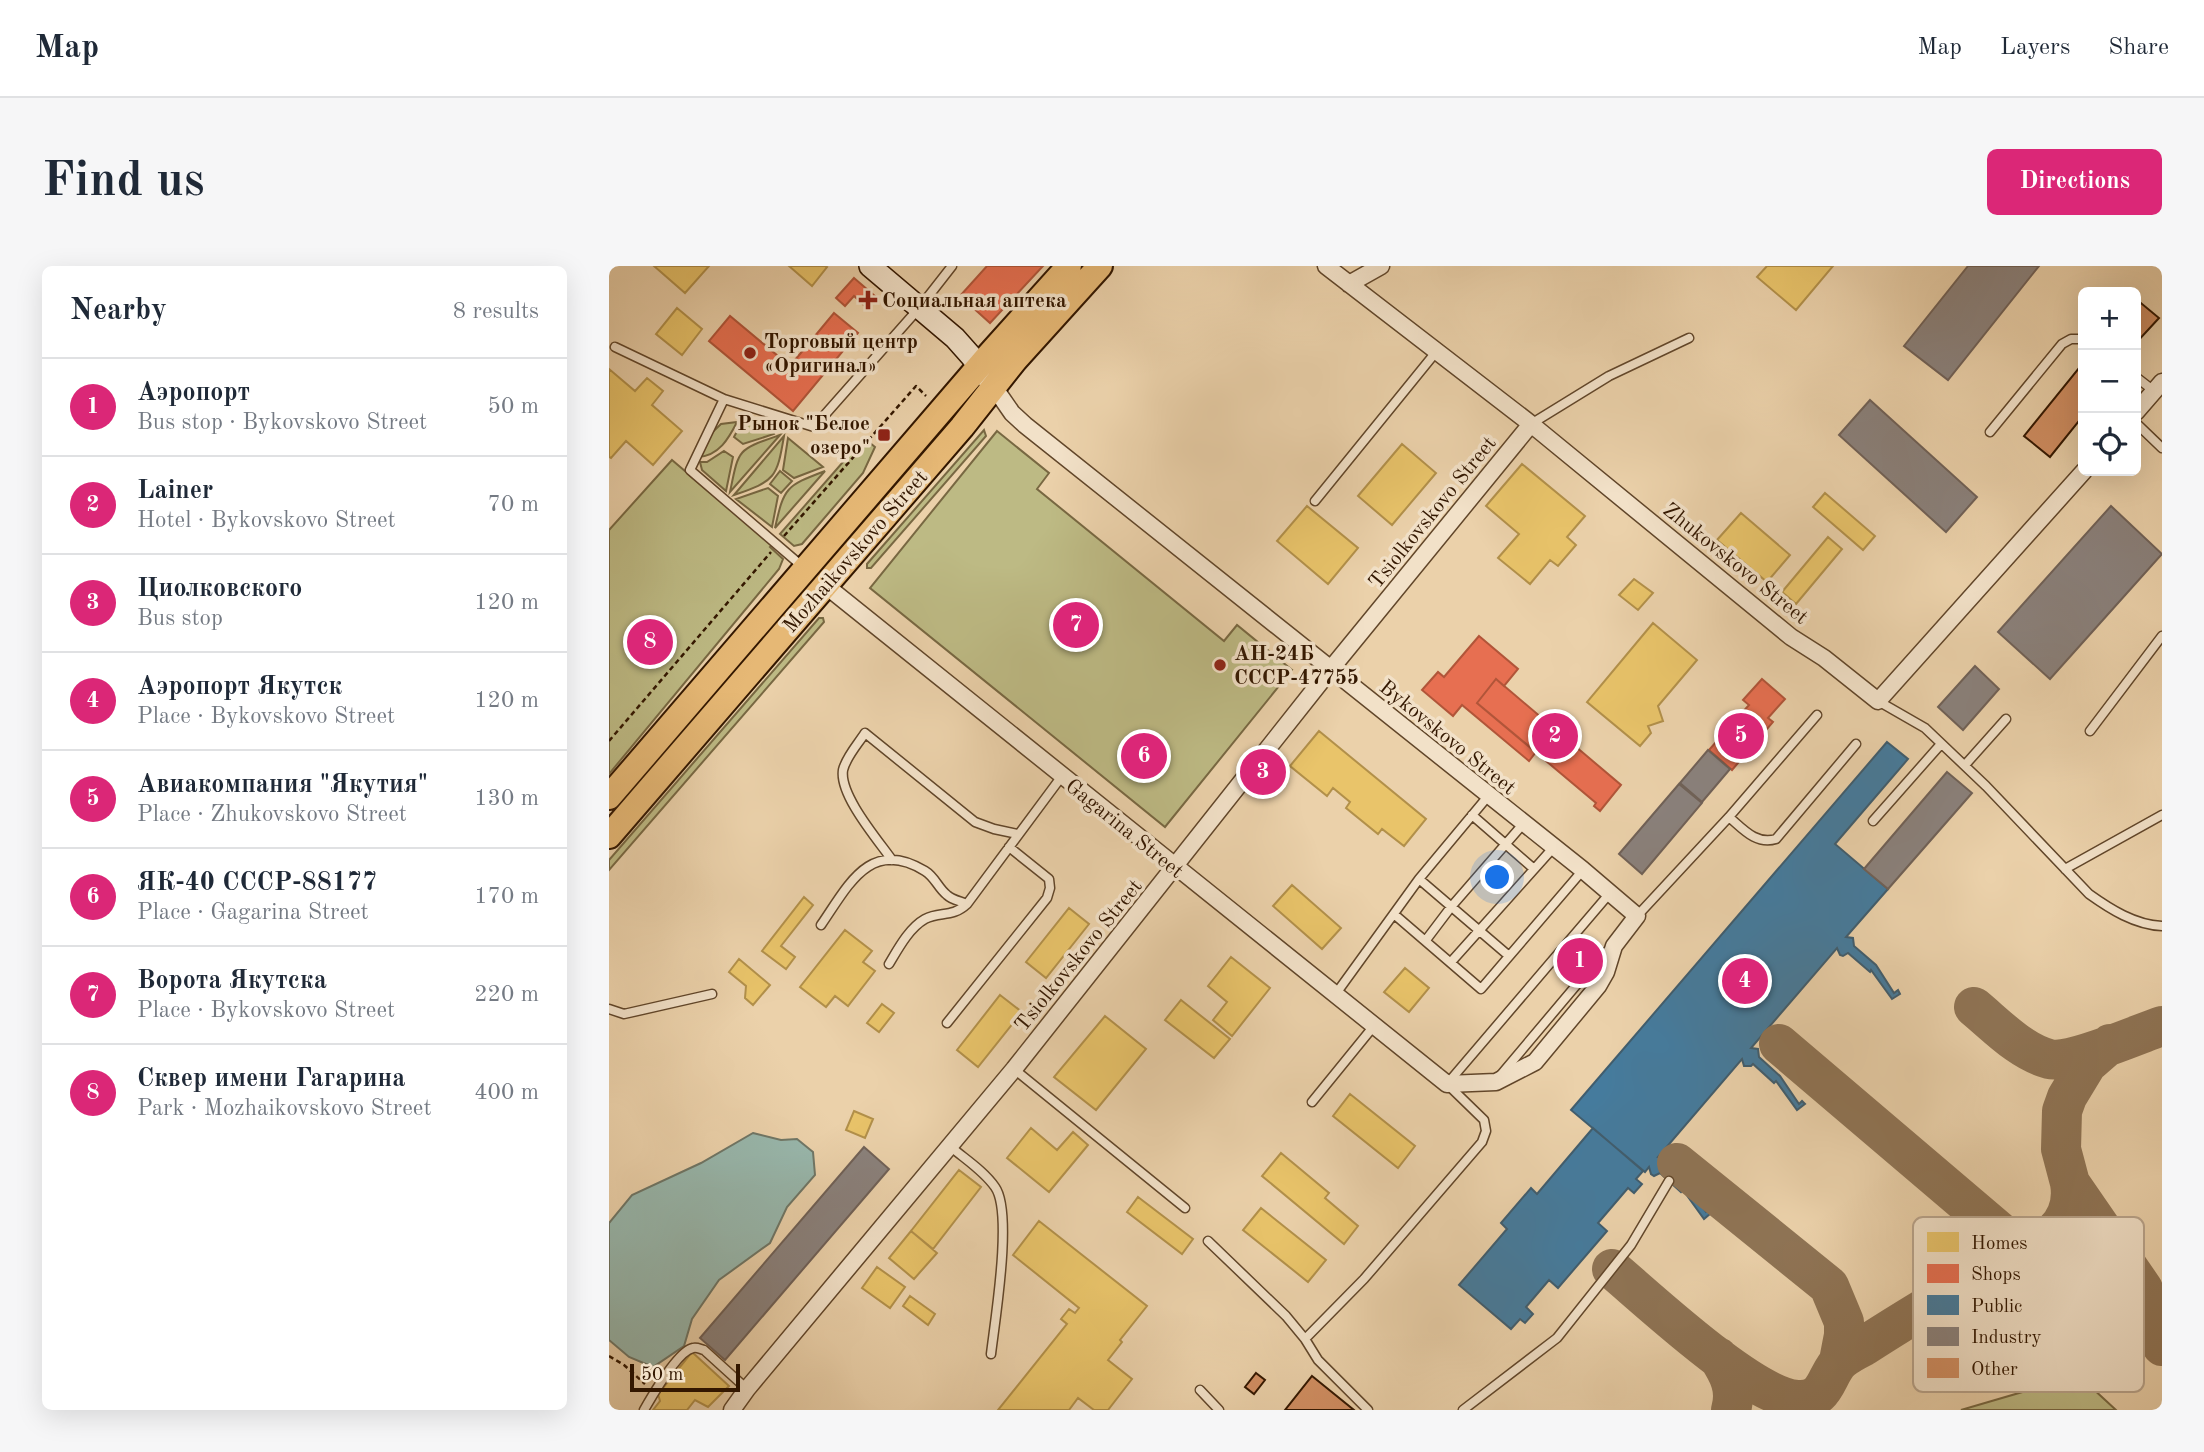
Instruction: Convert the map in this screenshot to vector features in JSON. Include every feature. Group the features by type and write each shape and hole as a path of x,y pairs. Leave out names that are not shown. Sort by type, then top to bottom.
{"main road":[{"path":"986,378 1069,266"},
{"name":"Mozhaikovskovo Street","path":"609,797 805,569 986,378 1015,359 1101,266"},
{"name":"Mozhaikovskovo Street","path":"609,836 825,586 986,378"},
{"name":"Gagarina Street","path":"805,569 825,586"}],"street":[{"path":"870,266 955,338 986,378"},
{"name":"Zhukovskovo Street","path":"1326,266 1531,424 1791,636 1824,658 1878,701"},
{"path":"1349,284 1381,266"},
{"name":"Bykovskovo Street","path":"986,378 1024,425 1583,870 1637,916"},
{"path":"2141,406 2158,386"},
{"name":"Tsiolkovskovo Street","path":"732,1410 951,1147 1330,670 1531,424"},
{"path":"1878,701 2080,476"},
{"name":"Gagarina Street","path":"825,586 1447,1084"},
{"path":"1447,1084 1496,1082 1535,1062 1598,986 1606,972 1614,946 1637,916"}],"lane":[{"path":"615,347 724,399 814,427 920,307 952,266"},
{"path":"1531,424 1609,376 1689,338"},
{"path":"1990,432 2062,344 2078,339"},
{"path":"1315,501 1436,352"},
{"path":"2141,379 2158,386"},
{"path":"724,399 690,470 805,569"},
{"path":"2141,428 2162,449"},
{"path":"2090,731 2162,636"},
{"path":"1878,701 1925,728 1965,765 2089,894 2132,919 2162,926"},
{"path":"1637,916 1729,817 1817,715"},
{"path":"1965,765 2006,719"},
{"path":"892,860 854,805 843,784 845,762 865,733 975,822 994,830 1018,834"},
{"path":"1729,817 1753,838 1767,842 1776,839 1856,744"},
{"path":"1873,821 1941,744"},
{"path":"889,964 904,939 924,919 954,913 967,904 1062,776"},
{"path":"1335,995 1419,879 1489,795"},
{"path":"1472,815 1534,869"},
{"path":"2065,869 2162,815"},
{"path":"1426,940 1523,824"},
{"path":"947,1023 1048,898 1051,888 1049,879 1009,847"},
{"path":"1451,962 1553,848"},
{"path":"821,925 857,874 870,863 885,859 924,870 948,897 967,904"},
{"path":"1395,915 1481,989 1583,870"},
{"path":"1419,879 1509,956"},
{"path":"1305,1339 1364,1279 1482,1142 1486,1131 1484,1120 1447,1084 1610,893"},
{"path":"609,1009 624,1014 712,994"},
{"path":"1312,1102 1373,1027"},
{"path":"1014,1069 1185,1208"},
{"path":"951,1147 996,1188 1003,1208 991,1354"},
{"path":"1463,1410 1557,1338 1631,1245 1669,1181"},
{"path":"1208,1241 1286,1316 1318,1360 1368,1410"},
{"path":"644,1410 658,1387 687,1351 695,1347 704,1350 747,1389"},
{"path":"1200,1390 1219,1410"}],"path":[{"path":"609,1356 647,1385 658,1387"}],"shaded area":[{"path":"737,422 727,440 717,450 698,457 698,446 721,424"},
{"path":"742,422 772,429 774,434 743,444 734,437"},
{"path":"984,430 986,436 871,568 867,568 867,564"},
{"path":"997,431 1049,473 1037,489 1224,641 1237,625 1292,670 1165,827 870,588"},
{"path":"780,435 730,492 742,453 755,444"},
{"path":"784,436 779,461 772,476 758,486 734,495"},
{"path":"788,438 823,467 794,478 783,470"},
{"path":"864,438 875,447 863,473 802,544 794,546 780,534"},
{"path":"724,451 733,457 726,491 702,470 700,462 707,462"},
{"path":"672,460 772,545 770,547 783,559 779,569 609,774 609,530"},
{"path":"780,471 792,481 781,493 770,484"},
{"path":"825,471 775,528 781,504 789,490 802,480"},
{"path":"768,488 778,496 772,527 736,499"},
{"path":"819,618 823,618 824,622 609,870 609,860"},
{"path":"2022,1392 2096,1392 2116,1410 1961,1410"}],"water":[{"path":"753,1133 781,1140 797,1139 813,1152 815,1175 787,1207 770,1243 719,1280 692,1319 684,1346 653,1367 629,1357 609,1340 609,1223 632,1195 701,1163"}],"building: Homes":[{"path":"654,266 709,266 685,293"},
{"path":"789,266 825,266 827,267 812,286"},
{"path":"1767,266 1833,266 1796,310 1757,277"},
{"path":"677,308 702,329 682,355 656,334"},
{"path":"609,369 635,391 647,378 663,391 652,405 682,431 653,465 626,441 609,457"},
{"path":"1402,444 1436,473 1392,525 1358,496"},
{"path":"1522,464 1585,516 1567,537 1576,545 1558,566 1550,560 1530,584 1498,558 1519,534 1486,506"},
{"path":"1825,493 1875,536 1863,550 1813,507"},
{"path":"1307,506 1358,548 1328,584 1277,541"},
{"path":"1741,513 1790,555 1767,582 1717,540"},
{"path":"1828,537 1842,549 1796,604 1782,592"},
{"path":"1634,579 1653,593 1638,610 1619,595"},
{"path":"1653,623 1697,660 1658,706 1663,721 1648,726 1651,733 1640,746 1587,702"},
{"path":"1319,731 1426,819 1404,846 1382,829 1378,834 1346,808 1350,802 1333,788 1327,796 1290,766"},
{"path":"1292,885 1341,928 1322,949 1273,906"},
{"path":"804,897 813,905 781,946 795,957 786,969 762,951"},
{"path":"1069,908 1089,924 1046,978 1026,962"},
{"path":"845,930 872,951 863,962 875,971 848,1006 835,996 826,1007 800,987"},
{"path":"1231,957 1270,988 1232,1036 1213,1020 1227,1002 1208,986"},
{"path":"739,959 770,985 753,1005 745,998 746,986 729,972"},
{"path":"1405,968 1429,988 1409,1012 1384,992"},
{"path":"1000,995 1022,1012 978,1067 957,1050"},
{"path":"1181,1000 1230,1039 1214,1058 1165,1020"},
{"path":"882,1004 894,1013 879,1032 867,1023"},
{"path":"1105,1016 1146,1049 1096,1110 1054,1077"},
{"path":"1350,1094 1415,1146 1398,1168 1333,1116"},
{"path":"854,1111 873,1119 865,1138 846,1130"},
{"path":"1031,1128 1057,1150 1073,1132 1088,1145 1049,1192 1007,1158"},
{"path":"1281,1153 1329,1193 1325,1198 1358,1226 1344,1244 1262,1176"},
{"path":"959,1170 981,1187 933,1249 911,1231"},
{"path":"1138,1197 1193,1239 1182,1254 1127,1212"},
{"path":"1261,1208 1326,1260 1308,1282 1243,1230"},
{"path":"1039,1221 1147,1306 1108,1360 1132,1379 1108,1410 1094,1410 1078,1398 1069,1410 998,1410 1067,1324 1061,1319 1069,1309 1075,1313 1079,1308 1013,1255"},
{"path":"911,1231 937,1253 914,1279 889,1258"},
{"path":"877,1267 905,1287 890,1308 862,1288"},
{"path":"910,1296 935,1314 928,1325 903,1306"},
{"path":"692,1352 729,1386 708,1407 695,1400 687,1410 653,1410 660,1401 658,1394"}],"building: Shops":[{"path":"987,266 1043,266 990,323 960,296"},
{"path":"854,278 875,296 866,307 854,296 845,306 836,298"},
{"name":"Торговый центр «Оригинал»","path":"834,313 858,333 793,411 709,341 730,316 790,366"},
{"path":"1479,636 1518,669 1504,686 1496,679 1477,703 1536,752 1529,761 1462,705 1453,716 1422,690 1438,672 1444,677"},
{"path":"1496,679 1621,785 1600,811 1594,806 1596,803 1477,703"},
{"path":"1762,679 1785,699 1768,718 1773,722 1732,770 1709,750 1749,705 1743,700"}],"building: Public":[{"path":"1887,742 1908,759 1835,844 1888,889 1846,937 1853,938 1854,946 1876,965 1894,993 1898,990 1900,994 1892,999 1871,970 1870,972 1848,953 1840,955 1837,948 1751,1048 1758,1049 1759,1057 1780,1076 1799,1104 1802,1101 1805,1104 1797,1110 1776,1081 1774,1083 1753,1064 1744,1066 1742,1059 1658,1157 1665,1158 1666,1166 1687,1185 1706,1212 1709,1210 1711,1213 1704,1219 1683,1190 1681,1192 1660,1173 1654,1176 1651,1174 1649,1167 1645,1172 1571,1110"},
{"path":"1593,1128 1643,1171 1636,1179 1642,1184 1634,1193 1628,1188 1598,1223 1607,1231 1558,1288 1549,1280 1526,1307 1533,1314 1525,1323 1520,1319 1511,1329 1459,1285 1507,1229 1501,1223 1531,1188 1537,1194"}],"building: Industry":[{"path":"1968,266 2039,266 1948,380 1904,346"},
{"path":"1870,400 1977,497 1946,532 1839,435"},
{"path":"2111,506 2162,554 2050,679 1998,632"},
{"path":"1975,666 1999,689 1963,730 1938,707"},
{"path":"1708,750 1730,769 1702,802 1680,783"},
{"path":"1947,772 1972,793 1888,889 1864,869"},
{"path":"1679,784 1702,803 1642,874 1619,854"},
{"path":"864,1147 889,1169 725,1360 700,1338"}],"building: Other":[{"path":"2141,303 2159,318 2141,338"},
{"path":"2078,369 2078,422 2050,457 2024,436"},
{"path":"1256,1373 1265,1380 1254,1394 1245,1387"},
{"path":"1312,1376 1354,1410 1285,1410"}],"taxiway":[{"path":"1974,1007 2019,1044 2049,1059 2088,1053 2162,1026"},
{"path":"1779,1044 1982,1217"},
{"path":"2093,1217 2070,1183 2061,1149 2062,1111 2067,1097 2087,1064 2110,1044"},
{"path":"1677,1163 1829,1286 1844,1322 1839,1361"},
{"path":"2065,1217 2071,1196 2070,1183"},
{"path":"1612,1269 1728,1365 1777,1395 1797,1400 1815,1397 1841,1360 1913,1315"},
{"path":"2144,1292 2162,1346"},
{"path":"1718,1357 1731,1382 1731,1410"}],"place":[{"name":"Социальная аптека","path":"868,300"},
{"name":"Торговый центр «Оригинал»","path":"750,353"},
{"name":"Рынок \"Белое озеро\"","path":"884,435"},
{"name":"Ворота Якутска","path":"1076,625"},
{"name":"Сквер имени Гагарина","path":"650,642"},
{"name":"АН-24Б СССР-47755","path":"1220,665"},
{"name":"Lainer","path":"1555,736"},
{"name":"Авиакомпания \"Якутия\"","path":"1741,736"},
{"name":"ЯК-40 СССР-88177","path":"1144,756"},
{"name":"Циолковского","path":"1263,772"},
{"name":"Аэропорт","path":"1580,961"},
{"name":"Аэропорт Якутск","path":"1745,981"}]}
